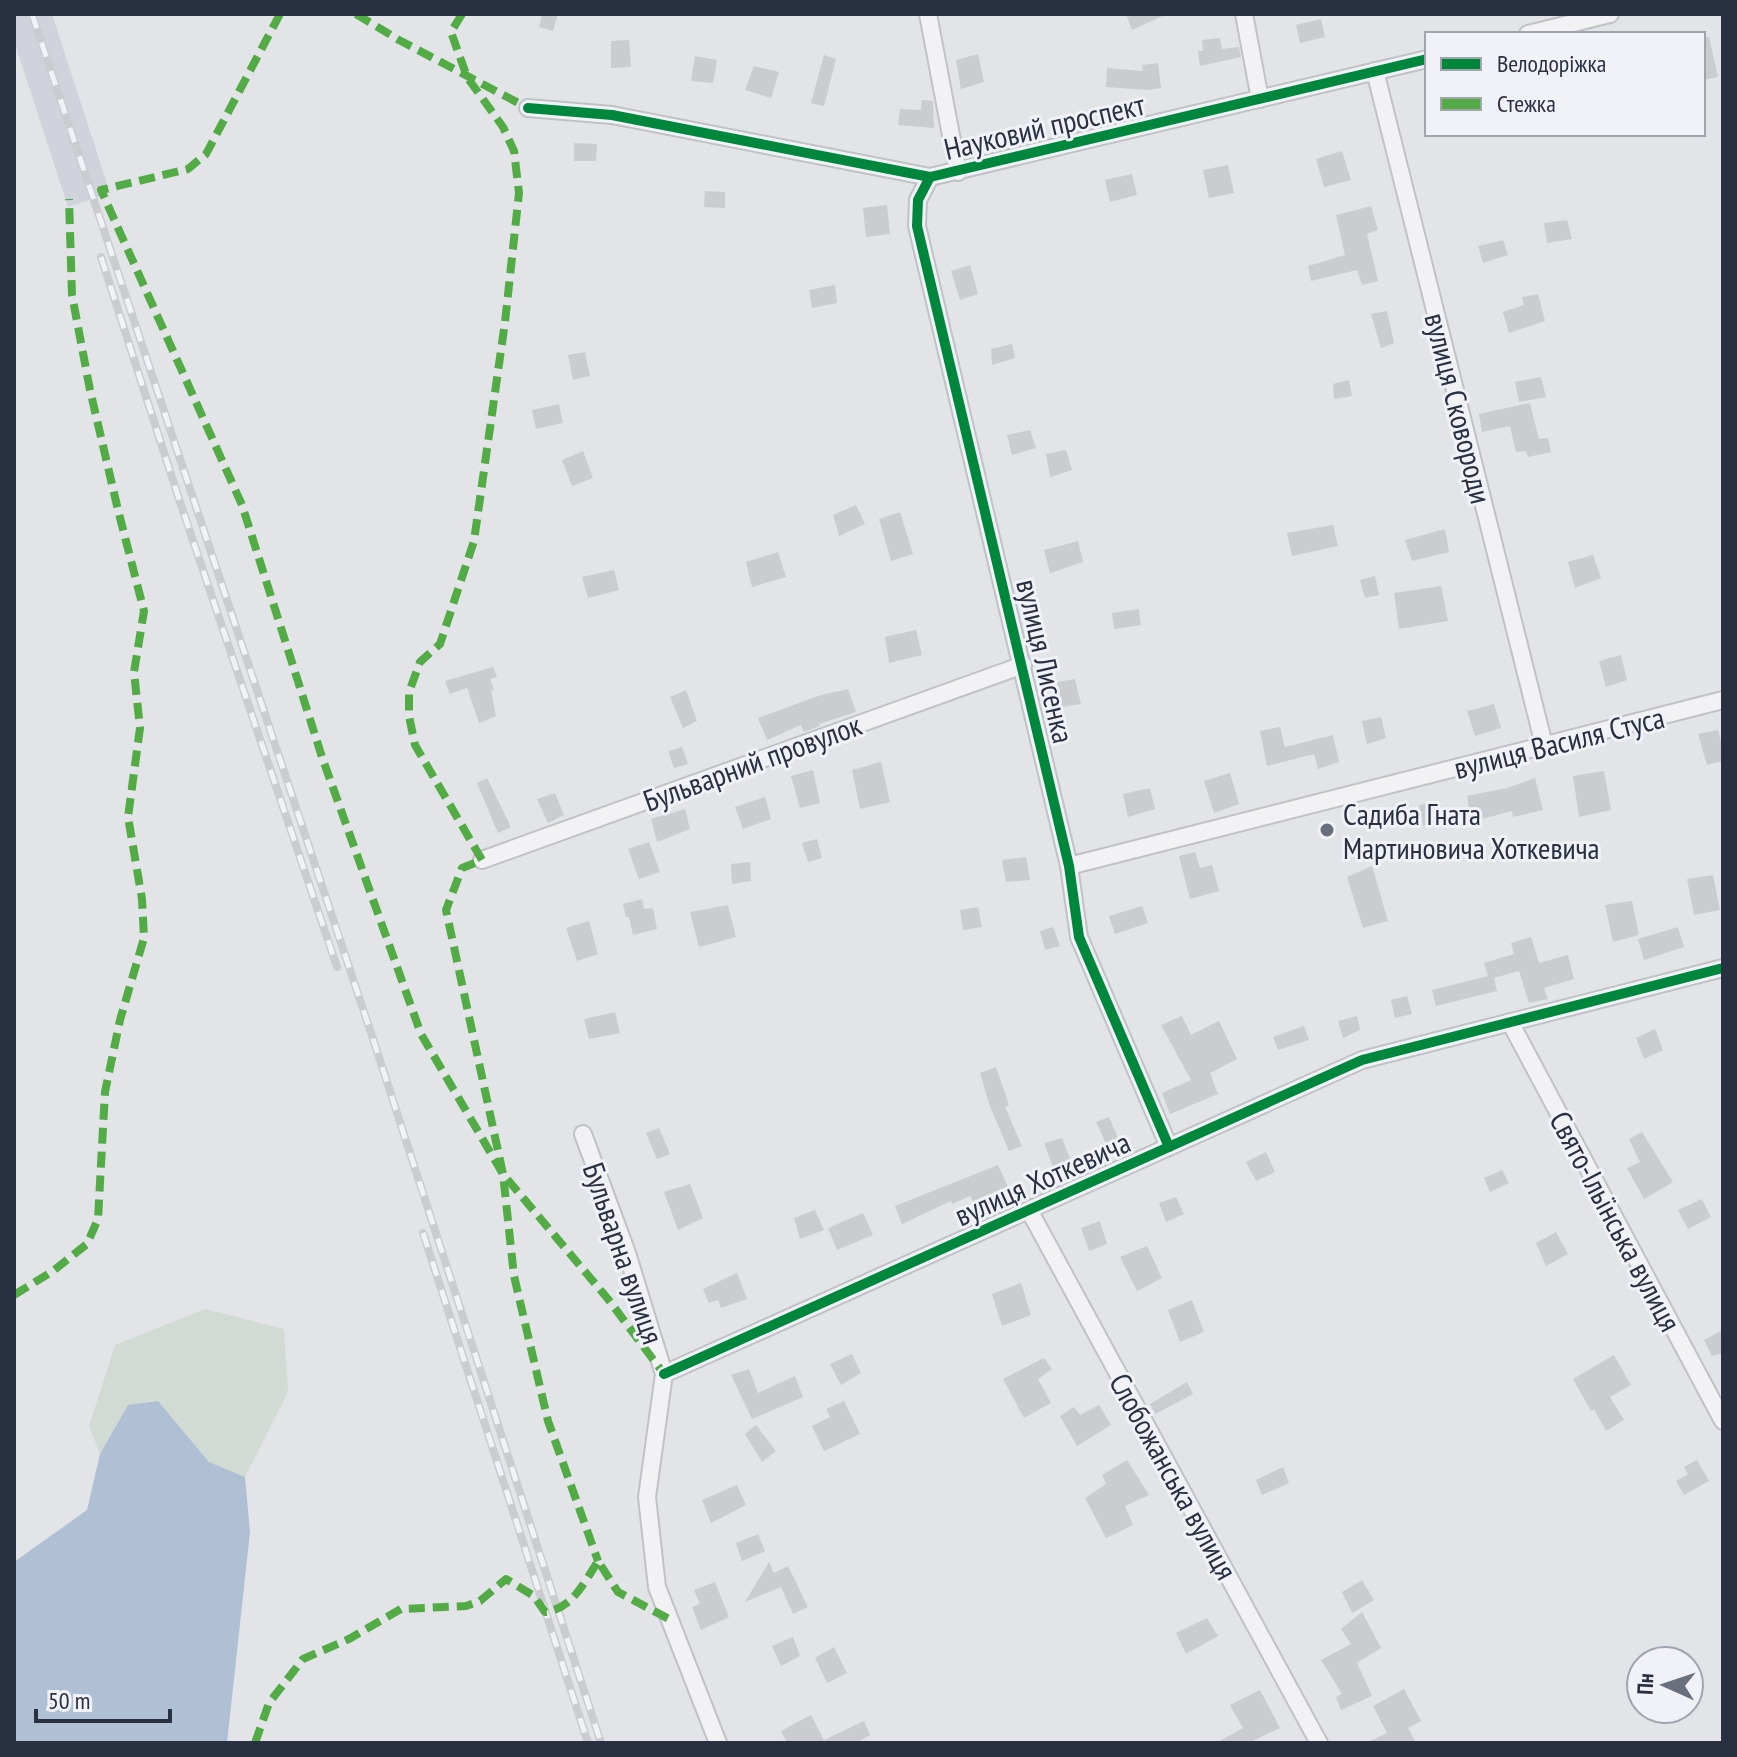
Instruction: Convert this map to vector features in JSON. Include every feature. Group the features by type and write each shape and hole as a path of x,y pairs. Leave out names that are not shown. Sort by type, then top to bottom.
{"street":[{"path":"928,14 958,172"},
{"path":"1244,14 1260,99"},
{"path":"1536,32 1610,14"},
{"name":"Науковий проспект","path":"528,108 612,115 930,177 1425,59"},
{"name":"вулиця Сковороди","path":"1375,71 1544,745"},
{"name":"вулиця Лисенка","path":"930,177 918,200 917,226 1069,866 1079,937 1169,1147"},
{"name":"Бульварний провулок","path":"482,860 1023,665"},
{"name":"вулиця Василя Стуса","path":"1069,866 1723,700"},
{"name":"вулиця Хоткевича","path":"664,1374 1362,1060 1723,968"},
{"name":"Свято-Ільїнська вулиця","path":"1510,1022 1723,1421"},
{"name":"Бульварна вулиця","path":"583,1134 627,1253 664,1374 647,1497 657,1587 718,1743"},
{"name":"Слобожанська вулиця","path":"1029,1210 1319,1743"}],"shaded area":[{"path":"14,14 52,14 110,193 68,207 14,41"},
{"path":"205,1309 284,1329 288,1392 245,1477 209,1462 157,1401 128,1405 100,1454 89,1426 115,1345"}],"water":[{"path":"158,1401 209,1462 245,1477 250,1532 227,1743 14,1743 14,1562 87,1510 100,1454 128,1405"}],"building":[{"path":"542,14 558,14 553,31 539,27"},
{"path":"1126,14 1167,14 1132,30"},
{"path":"1321,19 1325,37 1300,43 1296,25"},
{"path":"1705,37 1709,37 1718,77 1705,80"},
{"path":"1220,38 1222,49 1239,47 1241,57 1200,66 1198,51 1203,51 1202,40"},
{"path":"629,40 631,67 611,68 611,41"},
{"path":"978,54 984,82 961,89 956,60"},
{"path":"824,55 836,59 824,106 811,103"},
{"path":"695,56 717,60 713,83 691,81"},
{"path":"1158,63 1161,88 1106,87 1107,68 1143,71 1142,65"},
{"path":"754,66 779,72 771,98 745,90"},
{"path":"922,100 933,101 934,128 898,125 900,109 921,110"},
{"path":"574,143 597,144 596,161 574,161"},
{"path":"1342,151 1351,180 1324,187 1316,159"},
{"path":"1228,165 1234,193 1209,198 1203,170"},
{"path":"1132,174 1137,195 1110,202 1105,180"},
{"path":"705,191 725,192 725,208 704,207"},
{"path":"887,205 890,234 866,237 863,208"},
{"path":"1371,206 1378,230 1367,234 1378,281 1362,285 1357,270 1311,281 1308,266 1345,255 1336,215"},
{"path":"1567,220 1572,239 1547,243 1544,223"},
{"path":"1503,240 1508,255 1483,263 1478,246"},
{"path":"970,265 978,294 960,300 951,271"},
{"path":"835,285 837,303 812,308 809,290"},
{"path":"1538,294 1545,321 1509,333 1503,312 1524,305 1522,297"},
{"path":"1387,311 1394,343 1381,348 1371,314"},
{"path":"1012,344 1015,358 992,365 991,349"},
{"path":"585,352 590,376 573,380 568,355"},
{"path":"1541,377 1546,397 1519,402 1515,382"},
{"path":"1349,380 1352,396 1334,399 1333,384"},
{"path":"1530,403 1539,439 1548,438 1551,452 1528,457 1526,451 1516,452 1510,426 1482,432 1479,414"},
{"path":"559,404 563,423 536,429 532,410"},
{"path":"1030,430 1036,448 1012,455 1007,435"},
{"path":"1066,450 1072,470 1050,477 1046,454"},
{"path":"583,451 593,478 572,486 562,460"},
{"path":"856,505 865,524 839,536 833,515"},
{"path":"900,512 913,554 891,561 879,519"},
{"path":"1333,525 1338,546 1292,556 1287,533"},
{"path":"1445,529 1449,552 1412,561 1405,540"},
{"path":"1078,541 1083,562 1050,573 1044,550"},
{"path":"778,552 786,577 752,587 746,562"},
{"path":"1593,555 1601,578 1575,588 1568,562"},
{"path":"614,570 619,590 588,598 582,577"},
{"path":"1375,576 1379,595 1365,598 1360,580"},
{"path":"1441,586 1448,621 1399,629 1394,593"},
{"path":"1139,609 1141,625 1114,629 1112,613"},
{"path":"916,630 922,655 889,663 885,637"},
{"path":"1621,655 1627,680 1606,687 1599,661"},
{"path":"493,667 497,677 490,679 496,716 479,723 467,688 450,694 445,681"},
{"path":"1075,679 1081,704 1055,708 1051,683"},
{"path":"848,689 856,712 804,732 801,725 767,740 758,718 821,695"},
{"path":"686,690 697,721 683,728 670,697"},
{"path":"1494,704 1501,728 1475,736 1467,711"},
{"path":"1381,717 1386,738 1367,744 1362,721"},
{"path":"1280,727 1285,747 1333,735 1339,762 1318,769 1314,754 1267,766 1260,731"},
{"path":"1718,730 1723,761 1707,765 1698,734"},
{"path":"682,747 688,764 674,768 668,751"},
{"path":"881,762 890,802 860,809 852,770"},
{"path":"813,770 820,803 800,808 791,776"},
{"path":"1604,771 1611,810 1579,817 1573,776"},
{"path":"1230,773 1239,804 1214,813 1204,781"},
{"path":"487,778 511,827 498,833 477,783"},
{"path":"1535,778 1543,810 1513,817 1512,811 1471,822 1467,796 1507,788"},
{"path":"1150,788 1155,809 1128,817 1123,794"},
{"path":"555,793 564,815 548,823 537,799"},
{"path":"765,797 771,819 743,829 735,807"},
{"path":"1435,802 1439,822 1423,826 1419,805"},
{"path":"685,809 690,829 657,842 651,819"},
{"path":"817,839 822,858 808,862 802,843"},
{"path":"649,842 660,872 639,879 628,849"},
{"path":"1195,852 1200,868 1212,865 1219,891 1190,899 1179,856"},
{"path":"1026,857 1030,880 1006,882 1002,860"},
{"path":"750,862 751,881 732,884 731,864"},
{"path":"1372,866 1388,921 1363,928 1347,877"},
{"path":"1713,875 1720,910 1694,915 1687,879"},
{"path":"642,899 644,909 653,908 657,929 633,935 623,904"},
{"path":"1632,901 1639,935 1613,942 1605,905"},
{"path":"728,905 736,937 699,947 690,912"},
{"path":"1142,906 1148,923 1115,934 1109,916"},
{"path":"978,907 982,927 963,930 960,910"},
{"path":"589,921 598,954 577,961 566,928"},
{"path":"1053,927 1060,946 1045,950 1040,931"},
{"path":"1678,927 1684,947 1644,960 1638,939"},
{"path":"1531,937 1539,963 1568,955 1574,979 1544,988 1548,999 1529,1003 1519,971 1494,978 1497,991 1436,1006 1432,990 1488,976 1484,963 1514,954 1511,943"},
{"path":"1407,996 1412,1014 1395,1018 1391,1000"},
{"path":"615,1012 620,1033 589,1039 584,1019"},
{"path":"1182,1016 1191,1035 1219,1021 1237,1059 1210,1073 1218,1094 1170,1114 1162,1093 1191,1080 1161,1025"},
{"path":"1357,1016 1360,1030 1343,1038 1338,1021"},
{"path":"1304,1026 1309,1040 1278,1050 1273,1037"},
{"path":"1655,1029 1663,1050 1644,1059 1636,1038"},
{"path":"996,1067 1009,1105 1005,1107 1022,1146 1009,1151 980,1073"},
{"path":"1109,1117 1121,1145 1110,1152 1096,1122"},
{"path":"659,1128 670,1154 657,1159 646,1133"},
{"path":"1642,1132 1673,1182 1644,1199 1627,1168 1640,1162 1629,1139"},
{"path":"1062,1138 1074,1169 1056,1176 1044,1143"},
{"path":"1266,1152 1275,1172 1256,1181 1246,1162"},
{"path":"998,1165 1008,1187 973,1201 970,1196 952,1204 951,1201 902,1224 895,1206"},
{"path":"1502,1170 1509,1183 1490,1192 1484,1178"},
{"path":"690,1184 703,1218 678,1230 664,1192"},
{"path":"1176,1197 1184,1214 1166,1222 1159,1203"},
{"path":"1702,1199 1711,1217 1688,1229 1678,1210"},
{"path":"815,1210 824,1230 800,1239 794,1218"},
{"path":"863,1213 873,1235 837,1250 828,1228"},
{"path":"1100,1221 1107,1244 1089,1251 1081,1228"},
{"path":"1556,1232 1568,1254 1546,1266 1536,1243"},
{"path":"1147,1246 1162,1278 1137,1291 1120,1257"},
{"path":"737,1273 747,1299 721,1308 718,1300 709,1303 703,1289"},
{"path":"1021,1283 1031,1315 1002,1326 992,1294"},
{"path":"1192,1300 1204,1332 1180,1342 1168,1310"},
{"path":"1723,1330 1723,1353 1712,1356 1704,1340"},
{"path":"852,1354 861,1373 841,1385 830,1364"},
{"path":"1614,1355 1631,1385 1610,1397 1624,1420 1606,1431 1573,1379"},
{"path":"1044,1358 1052,1369 1038,1379 1051,1403 1024,1418 1003,1379"},
{"path":"749,1369 758,1393 795,1376 803,1397 752,1419 731,1375"},
{"path":"1187,1382 1193,1394 1155,1414 1150,1404"},
{"path":"844,1401 860,1434 824,1451 812,1426 830,1417 826,1409"},
{"path":"1099,1405 1111,1425 1077,1446 1060,1416 1074,1407 1080,1415"},
{"path":"756,1425 776,1451 762,1462 745,1434"},
{"path":"1127,1460 1149,1495 1125,1506 1133,1525 1106,1538 1085,1498 1106,1484 1102,1475"},
{"path":"1697,1460 1709,1481 1684,1495 1676,1481 1688,1474 1684,1467"},
{"path":"1283,1467 1289,1483 1262,1495 1256,1480"},
{"path":"737,1485 746,1505 711,1523 702,1500"},
{"path":"758,1534 765,1551 742,1561 736,1543"},
{"path":"769,1562 774,1573 788,1566 808,1607 793,1614 781,1587 745,1602"},
{"path":"1362,1580 1374,1600 1352,1613 1342,1592"},
{"path":"715,1582 729,1617 701,1630 692,1607 700,1604 694,1590"},
{"path":"1362,1612 1381,1648 1357,1663 1372,1696 1341,1710 1336,1697 1342,1694 1321,1660 1351,1644 1341,1629"},
{"path":"1207,1618 1218,1636 1186,1654 1176,1633"},
{"path":"793,1637 800,1656 781,1666 772,1646"},
{"path":"834,1647 847,1673 827,1683 815,1658"},
{"path":"1404,1689 1421,1721 1408,1728 1416,1743 1366,1743 1387,1733 1373,1706"},
{"path":"1260,1690 1280,1728 1248,1743 1216,1743 1243,1728 1230,1705"},
{"path":"811,1715 824,1740 864,1721 870,1735 856,1743 787,1743 781,1731"}],"railway":[{"path":"32,14 376,1048 601,1743"},
{"path":"101,257 337,967"},
{"path":"423,1233 588,1743"}],"marked path":[{"path":"280,14 206,154 188,169 101,190 242,505 322,757 421,1034 503,1174 608,1299 664,1374"},
{"path":"356,14 528,108"},
{"path":"462,14 451,32 467,77 503,127 514,151 519,193 505,322 474,541 440,644 420,662 409,692 409,716 415,745 482,860 462,868 446,910 503,1174 514,1276 548,1421 598,1561"},
{"path":"14,1295 53,1271 87,1244 98,1219 105,1092 120,1020 144,938 142,899 128,817 140,728 134,672 144,611 90,390 72,295 69,199"},
{"path":"255,1743 269,1703 303,1659 349,1639 401,1609 466,1606 480,1601 506,1579 534,1596 545,1612 554,1610 576,1594 598,1561 618,1592 669,1619"}],"cycle path":[{"path":"528,108 612,115 930,177 1425,59"},
{"path":"930,177 918,200 917,226 1069,866 1079,937 1169,1147"},
{"path":"664,1374 1362,1060 1723,968"}],"place":[{"name":"Садиба Гната Мартиновича Хоткевича","path":"1327,830"}]}
